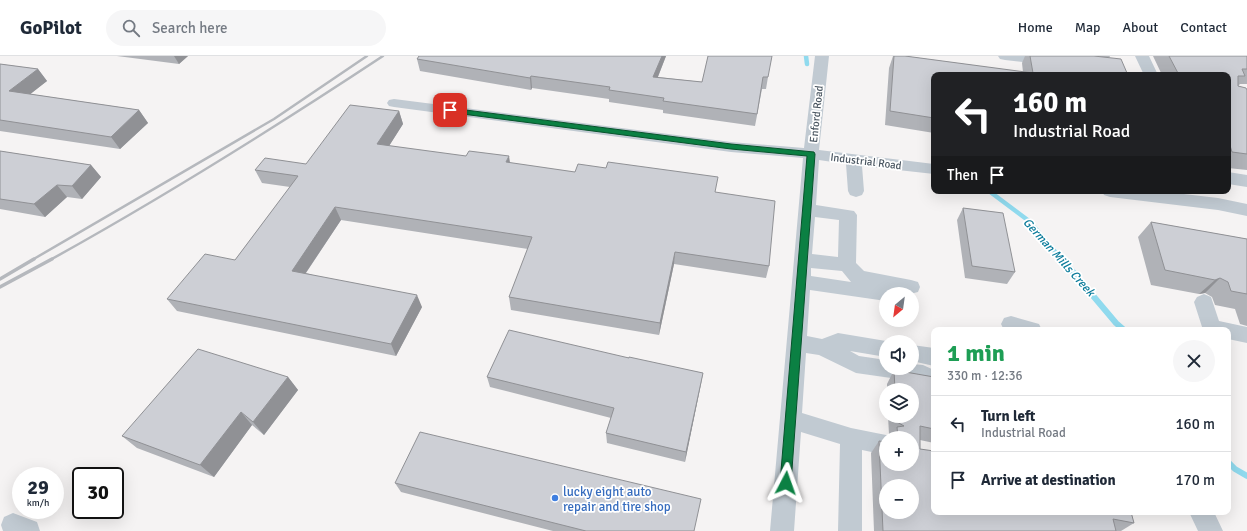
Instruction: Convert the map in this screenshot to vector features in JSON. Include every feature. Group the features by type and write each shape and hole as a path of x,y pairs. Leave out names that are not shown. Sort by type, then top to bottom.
{"street":[{"name":"Enford Road","path":"782,531 811,154 822,56"},
{"path":"1005,56 1066,63"},
{"path":"1142,56 1150,72"},
{"name":"Industrial Road","path":"394,103 731,147 811,154 931,169"},
{"path":"854,159 856,192"},
{"path":"1231,178 1247,181"},
{"path":"1155,194 1215,198 1247,210"},
{"path":"807,210 848,215 847,265"},
{"path":"803,260 847,265 858,277 911,287"},
{"path":"802,282 879,293"},
{"path":"1204,302 1211,327"},
{"path":"1011,324 1022,327"},
{"path":"1231,331 1247,335"},
{"path":"822,347 838,340 879,348"},
{"path":"797,343 822,347 856,364 923,374 931,378"},
{"path":"919,354 931,356"},
{"path":"791,419 851,438 879,444"},
{"path":"850,531 851,438"},
{"path":"1203,515 1211,531"}],"building":[{"path":"419,56 662,56 653,77 702,82 708,56 772,56 768,77 763,77 757,114 663,101 664,98 609,90 610,87 531,76 530,78 417,59"},
{"path":"894,56 905,56 1025,72 931,72 931,118 890,111"},
{"path":"1030,56 1094,56 1121,59 1127,72 1033,72"},
{"path":"1169,56 1247,56 1247,69 1242,69 1245,76 1238,76 1238,86 1246,88 1247,90 1247,154 1232,152 1231,149 1231,72 1177,72"},
{"path":"0,64 38,69 9,91 139,110 111,137 0,120"},
{"path":"350,105 399,111 377,144 466,156 469,151 509,156 506,162 575,172 578,164 606,168 608,162 718,177 715,192 775,201 769,266 675,252 660,323 509,297 532,237 335,207 292,271 417,295 391,344 167,299 205,254 235,260 298,176 255,170 265,158 306,164"},
{"path":"0,151 91,165 72,186 57,185 34,204 0,199"},
{"path":"963,208 1003,213 1015,272 972,266"},
{"path":"1151,222 1247,239 1247,294 1231,291 1228,282 1220,278 1215,280 1165,270"},
{"path":"509,330 629,358 703,373 686,452 606,433 614,408 487,377"},
{"path":"198,349 288,377 253,422 241,412 200,465 122,436"},
{"path":"919,374 931,376 931,428 920,426 920,449 931,451 931,515 1132,515 1134,523 1113,519 1116,531 883,531 882,519 919,519 919,479 881,479 880,471 919,471 919,431 897,431 897,427 904,426 899,423 919,423 919,383 895,383 894,375"},
{"path":"420,432 701,499 694,531 586,531 395,483"}],"waterway":[{"name":"German Mills Creek","path":"806,56 807,64"},
{"name":"German Mills Creek","path":"993,194 1029,221 1062,260"},
{"name":"German Mills Creek","path":"1062,259 1121,327"},
{"name":"German Mills Creek","path":"1231,465 1247,476"}],"railway":[{"path":"32,260 274,119 367,56"},
{"path":"50,260 135,212 301,109 383,56"},
{"path":"0,279 34,259"},
{"path":"0,287 52,259"}],"place":[{"name":"lucky eight auto repair and tire shop","path":"555,498"}],"route":[{"path":"450,110 731,147 811,154 786,483"}]}
